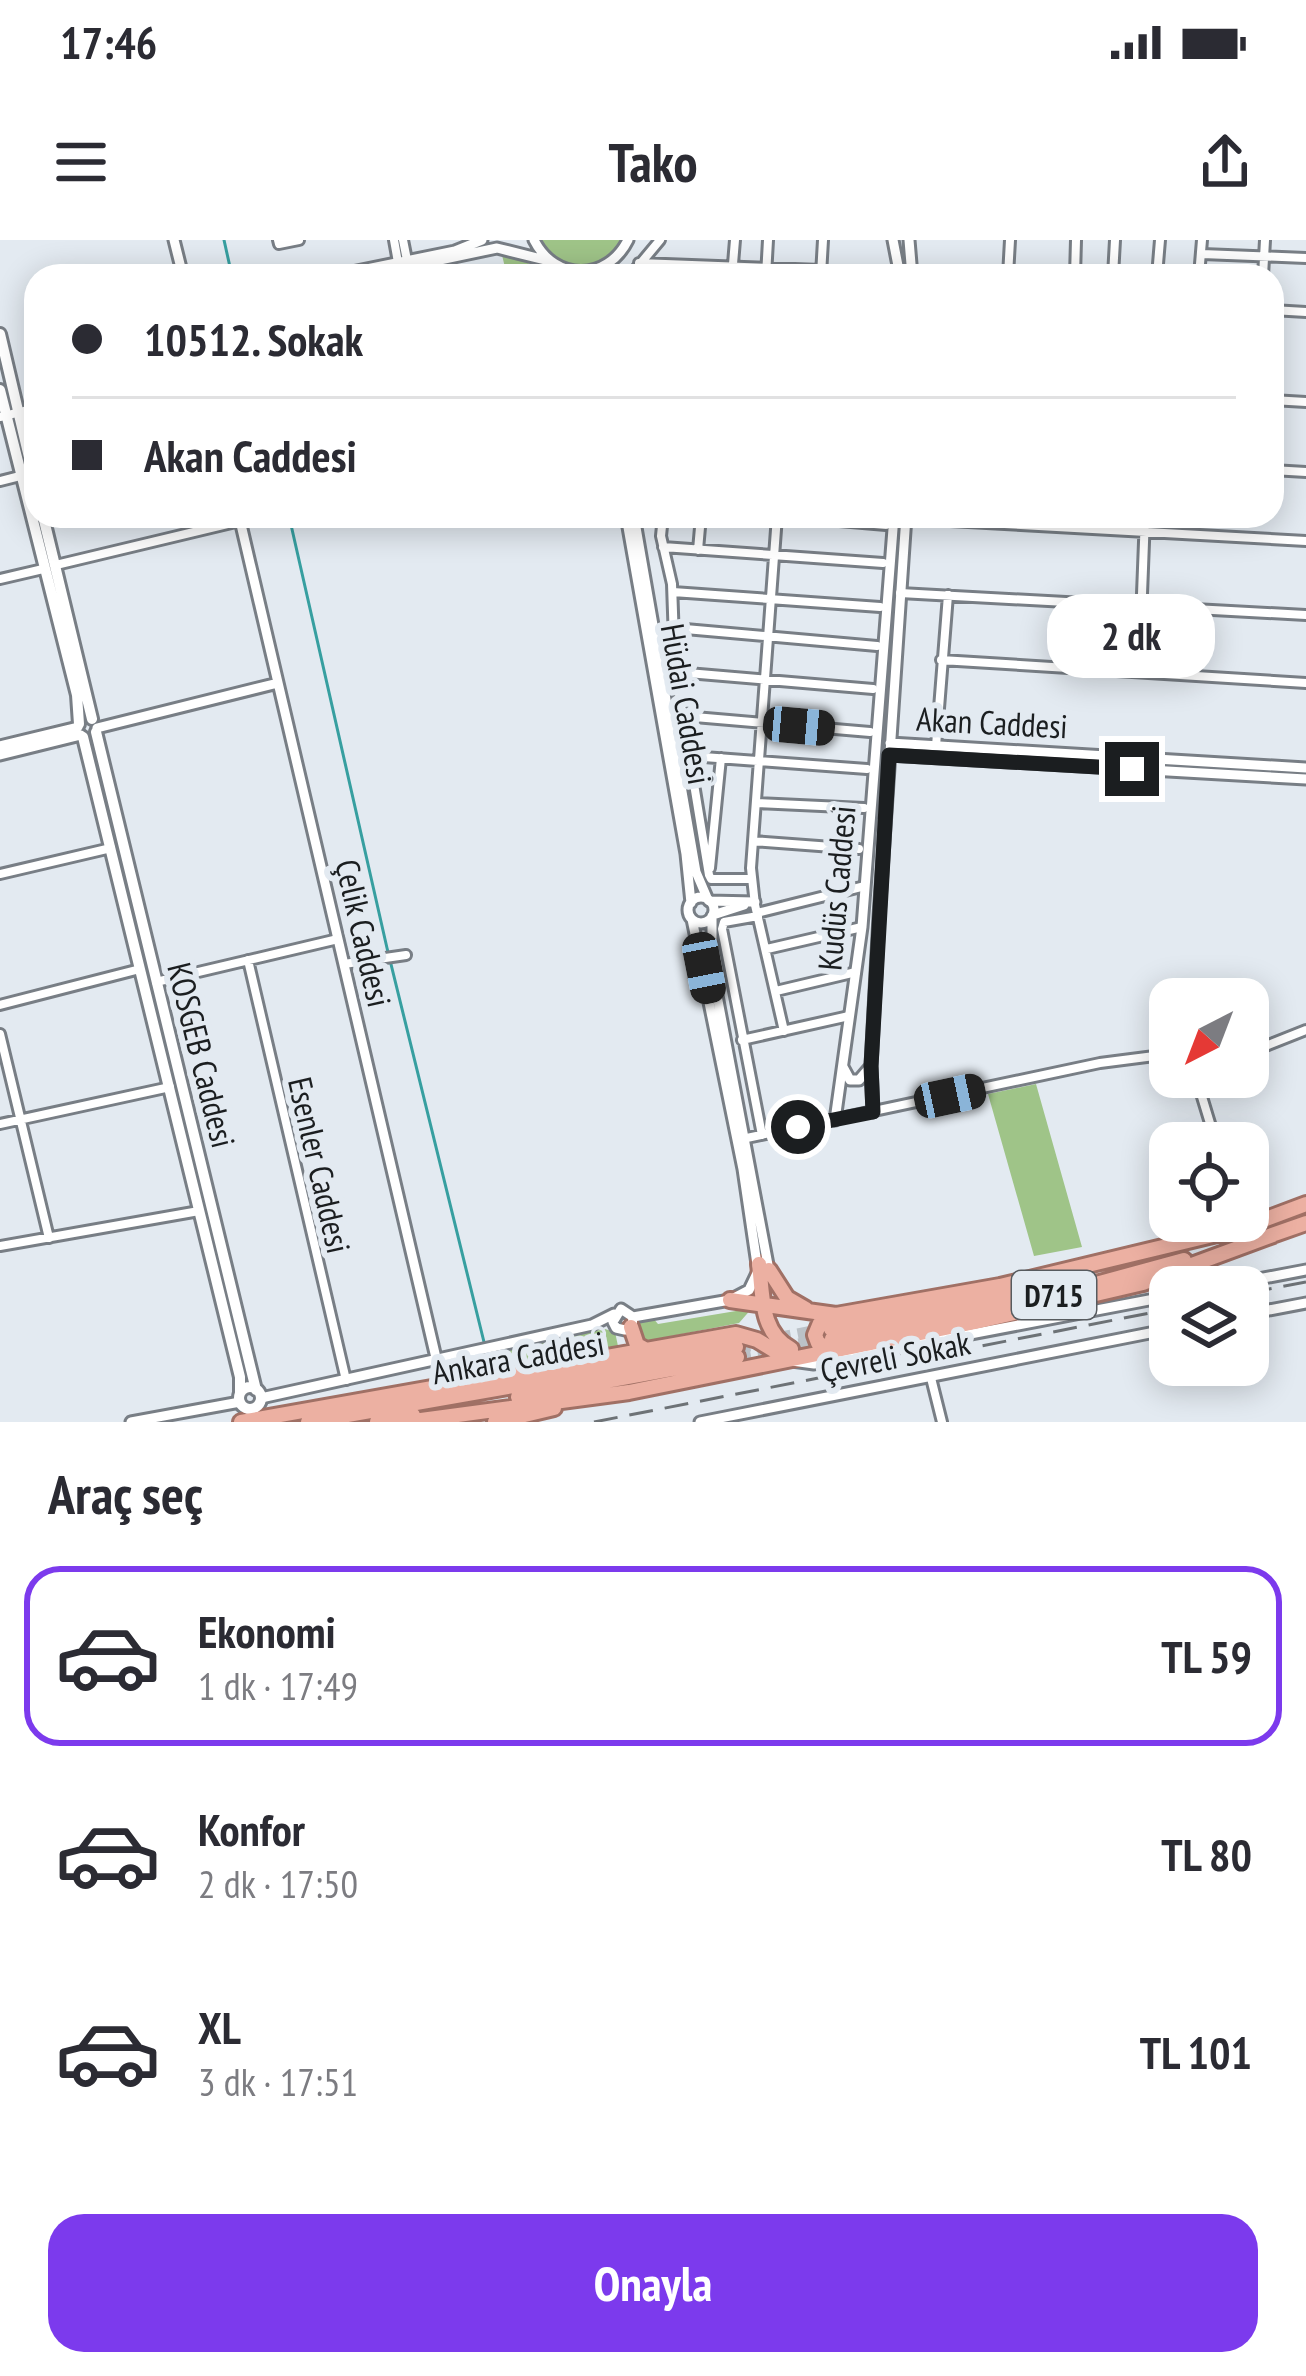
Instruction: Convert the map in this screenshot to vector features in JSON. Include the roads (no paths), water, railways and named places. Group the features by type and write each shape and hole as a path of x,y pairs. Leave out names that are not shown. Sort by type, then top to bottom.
{"highway":[{"name":"D715","path":"1269,1216 1306,1204"},
{"path":"730,1300 771,1307 832,1333 1088,1298 1198,1264 1306,1223"},
{"path":"764,1267 799,1306 860,1311 1000,1286 1174,1242"},
{"name":"D715","path":"832,1333 1042,1286 1202,1242"},
{"path":"764,1267 780,1356"},
{"path":"237,1422 648,1351 809,1354 860,1311"},
{"path":"625,1325 635,1342 648,1351"},
{"path":"616,1357 624,1343 625,1325"},
{"path":"495,1422 736,1352 747,1336 780,1356"},
{"name":"Ankara Caddesi","path":"308,1422 736,1352"},
{"name":"Ankara Caddesi","path":"377,1422 736,1352"},
{"path":"451,1396 539,1370"},
{"path":"406,1422 597,1396"},
{"path":"237,1422 250,1399 274,1416"}],"main road":[{"name":"KOSGEB Caddesi","path":"0,334 8,415"},
{"name":"KOSGEB Caddesi","path":"0,390 24,459"},
{"name":"KOSGEB Caddesi","path":"41,528 141,968 240,1377 250,1399"},
{"name":"KOSGEB Caddesi","path":"44,528 49,567"},
{"name":"KOSGEB Caddesi","path":"87,729 156,982 250,1399"}],"street":[{"path":"278,242 299,240"},
{"path":"394,240 403,264"},
{"path":"403,240 403,264"},
{"path":"403,264 482,240"},
{"path":"534,240 551,263"},
{"path":"639,262 660,240"},
{"path":"1067,240 1076,240"},
{"path":"1201,264 1202,240"},
{"path":"1264,264 1265,240"},
{"path":"403,264 497,248 555,264"},
{"path":"1202,254 1306,258"},
{"path":"639,262 658,264"},
{"path":"0,579 203,528"},
{"name":"Çelik Caddesi","path":"241,528 436,1362"},
{"name":"Hüdai Caddesi","path":"632,528 696,872 709,900"},
{"name":"Hüdai Caddesi","path":"632,528 691,903"},
{"path":"663,528 673,592 676,672 709,875 711,879 752,879"},
{"path":"698,550 700,528"},
{"path":"778,528 752,879 784,1031"},
{"name":"Kudüs Caddesi","path":"835,1120 862,927 889,528"},
{"name":"Kudüs Caddesi","path":"873,1112 871,1066 905,528"},
{"path":"1073,528 1306,541"},
{"path":"1139,672 1144,528"},
{"path":"663,547 883,563"},
{"path":"673,592 880,608"},
{"path":"900,593 1306,615"},
{"path":"937,746 948,595"},
{"path":"674,628 877,646"},
{"path":"941,660 1306,683"},
{"path":"676,672 874,689"},
{"path":"0,750 278,683"},
{"path":"683,716 870,732"},
{"name":"Akan Caddesi","path":"890,749 937,746 1306,768"},
{"name":"Akan Caddesi","path":"890,749 1306,779"},
{"path":"689,756 867,770"},
{"path":"709,875 721,758"},
{"path":"757,802 865,808"},
{"path":"753,841 859,848"},
{"path":"0,874 112,847"},
{"path":"692,919 704,922 712,915 865,886"},
{"path":"741,1139 691,903 700,898 757,910"},
{"path":"592,1325 625,1325 730,1300 751,1288 764,1267 711,960 709,900"},
{"path":"757,910 724,922 722,929 762,1135"},
{"path":"767,950 862,927"},
{"path":"156,982 338,939"},
{"path":"344,964 406,955"},
{"name":"Esenler Caddesi","path":"248,960 346,1380"},
{"path":"0,1005 141,968"},
{"path":"776,991 857,971"},
{"path":"742,1040 849,1016"},
{"path":"1269,1045 1306,1030"},
{"path":"0,1034 49,1238"},
{"path":"741,1139 1149,1057"},
{"path":"842,1062 850,1080 859,1080 871,1066"},
{"path":"0,1124 172,1087"},
{"path":"0,1246 201,1211"},
{"path":"1269,1277 1306,1270"},
{"path":"780,1356 814,1364 1149,1300"},
{"path":"1269,1310 1306,1303"},
{"path":"130,1422 436,1362 592,1325 624,1309 625,1325"},
{"path":"614,1314 625,1325"},
{"name":"Çevreli Sokak","path":"700,1422 1149,1333"},
{"path":"931,1378 942,1422"}],"waterway":[{"path":"224,240 229,264"},
{"path":"292,528 387,948 484,1342"}],"tunnel":[{"path":"736,1347 826,1330"},
{"path":"737,1357 827,1340"}],"railway":[{"path":"1269,1289 1306,1282"},
{"path":"594,1422 1149,1313"}]}
